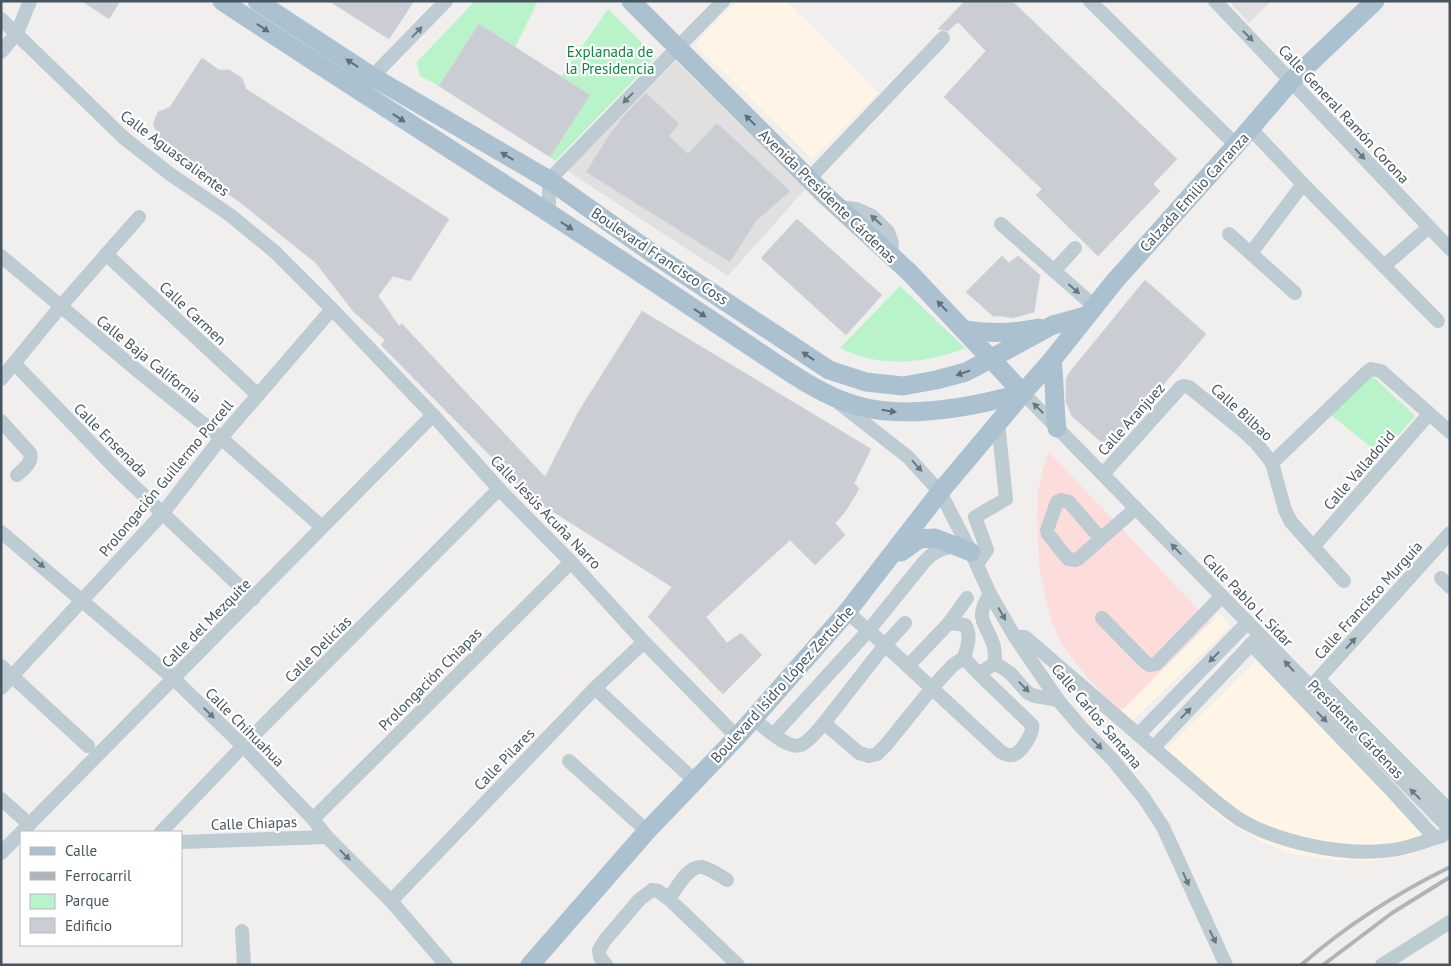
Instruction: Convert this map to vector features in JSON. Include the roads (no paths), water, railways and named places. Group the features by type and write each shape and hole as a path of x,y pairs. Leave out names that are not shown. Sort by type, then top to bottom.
{"main road":[{"name":"Boulevard Francisco Coss","path":"222,1 357,91 644,275 790,373 824,392 858,406 899,412 968,406 1023,393"},
{"name":"Avenida Presidente Cárdenas","path":"631,1 809,179 891,256 965,330 990,360 1023,393"},
{"name":"Calzada Emilio Carranza","path":"1023,393 1052,360 1090,311 1291,81 1376,1"},
{"name":"Boulevard Francisco Coss","path":"266,4 373,77 549,180 652,252 829,370 866,382 903,386 936,380 966,372 1053,325 1090,311"},
{"path":"586,238 640,262 648,260 652,252"},
{"path":"644,275 659,276 752,318"},
{"path":"965,330 1001,333 1025,331 1053,325"},
{"path":"1052,360 1057,428"},
{"name":"Boulevard Isidro López Zertuche","path":"530,965 647,831 737,737 847,612 940,492 1023,393"},
{"path":"889,559 920,539 935,538 968,554"}],"street":[{"path":"1,52 17,33 30,1"},
{"path":"357,91 373,77 446,1"},
{"path":"548,214 549,180 723,1"},
{"path":"1090,1 1236,146"},
{"name":"Calle General Ramón Corona","path":"1215,1 1450,249"},
{"name":"Calle Aguascalientes","path":"1,19 76,94 124,138 170,174 230,215 275,252 332,309"},
{"path":"809,179 943,38"},
{"path":"1250,128 1438,321"},
{"path":"1251,253 1303,184"},
{"path":"1,379 60,307 139,217"},
{"path":"1001,224 1054,271 1090,311"},
{"path":"1384,266 1429,228"},
{"path":"1229,234 1295,293"},
{"path":"1054,271 1075,248"},
{"name":"Calle Carmen","path":"106,254 258,395"},
{"name":"Calle Baja California","path":"1,256 60,307 221,438 322,527"},
{"name":"Prolongación Guillermo Porcell","path":"1,688 162,514 221,438 332,309"},
{"name":"Calle Jesús Acuña Narro","path":"332,309 433,415 499,489 737,737"},
{"name":"Calle Ensenada","path":"14,363 116,469 253,599"},
{"path":"1272,463 1372,369 1381,371 1450,432"},
{"name":"Calle Bilbao","path":"1184,386 1189,387 1257,444 1272,463 1285,510 1291,522 1344,581"},
{"name":"Calle Aranjuez","path":"1102,474 1181,387 1184,386"},
{"name":"Calle Carlos Santana","path":"824,392 908,457 940,492 968,554 1015,637 1058,700 1119,767 1144,798 1163,827 1226,965"},
{"name":"Calle Pablo L. Sidar","path":"1023,393 1248,622 1256,640 1314,684 1443,834"},
{"name":"Calle Valladolid","path":"1313,547 1429,414"},
{"name":"Calle del Mezquite","path":"22,831 433,415"},
{"path":"1,421 31,456 30,462 18,475"},
{"path":"774,734 869,630 933,553 941,548 968,554 987,550 975,517 1006,499 998,423"},
{"name":"Calle Delicias","path":"162,831 243,746 499,489"},
{"path":"1101,539 1136,508"},
{"name":"Calle Chihuahua","path":"1,532 174,679 243,746 327,837 391,901 446,965"},
{"name":"Calle Francisco Murguía","path":"1314,684 1450,533"},
{"name":"Prolongación Chiapas","path":"313,820 571,562"},
{"path":"990,594 981,612 993,645 995,663 1010,673 1028,693 1058,700"},
{"path":"1102,618 1145,662 1156,664 1222,596"},
{"path":"908,666 949,623 967,598"},
{"path":"847,612 885,644 1001,752 1012,756 1016,754 1031,736 1032,725 964,658"},
{"path":"1138,735 1248,622"},
{"path":"753,719 782,741 792,746 801,745 824,723 885,644 904,623"},
{"path":"824,723 859,753 869,756 878,754 932,688 954,665 964,658 969,640 968,629 965,625 949,623"},
{"path":"1015,637 1025,637 1152,748 1239,819 1281,837 1320,847 1354,851 1383,851 1407,847 1443,834"},
{"path":"1152,748 1256,640"},
{"name":"Presidente Cárdenas","path":"1256,640 1391,790 1443,834"},
{"name":"Calle Pilares","path":"391,901 595,688 644,642"},
{"path":"979,674 995,663"},
{"path":"1,666 88,746"},
{"path":"1188,684 1201,698"},
{"name":"Presidente Cárdenas","path":"1314,684 1447,808 1450,813"},
{"path":"595,688 695,781"},
{"path":"569,761 647,831"},
{"path":"1,799 29,824"},
{"name":"Calle del Mezquite","path":"8,846 20,833"},
{"name":"Calle Chiapas","path":"182,842 327,837"},
{"path":"669,899 692,869 700,867 709,869 727,880"},
{"path":"606,965 600,957 599,950 605,940 639,900 652,890 658,891 669,899 738,965"},
{"path":"1382,965 1450,922"},
{"path":"242,930 244,965"}],"railway":[{"path":"1301,965 1372,911 1450,867"},
{"path":"1323,965 1392,913 1450,877"}],"park label":[{"name":"Explanada de la Presidencia","path":"610,60"}]}
